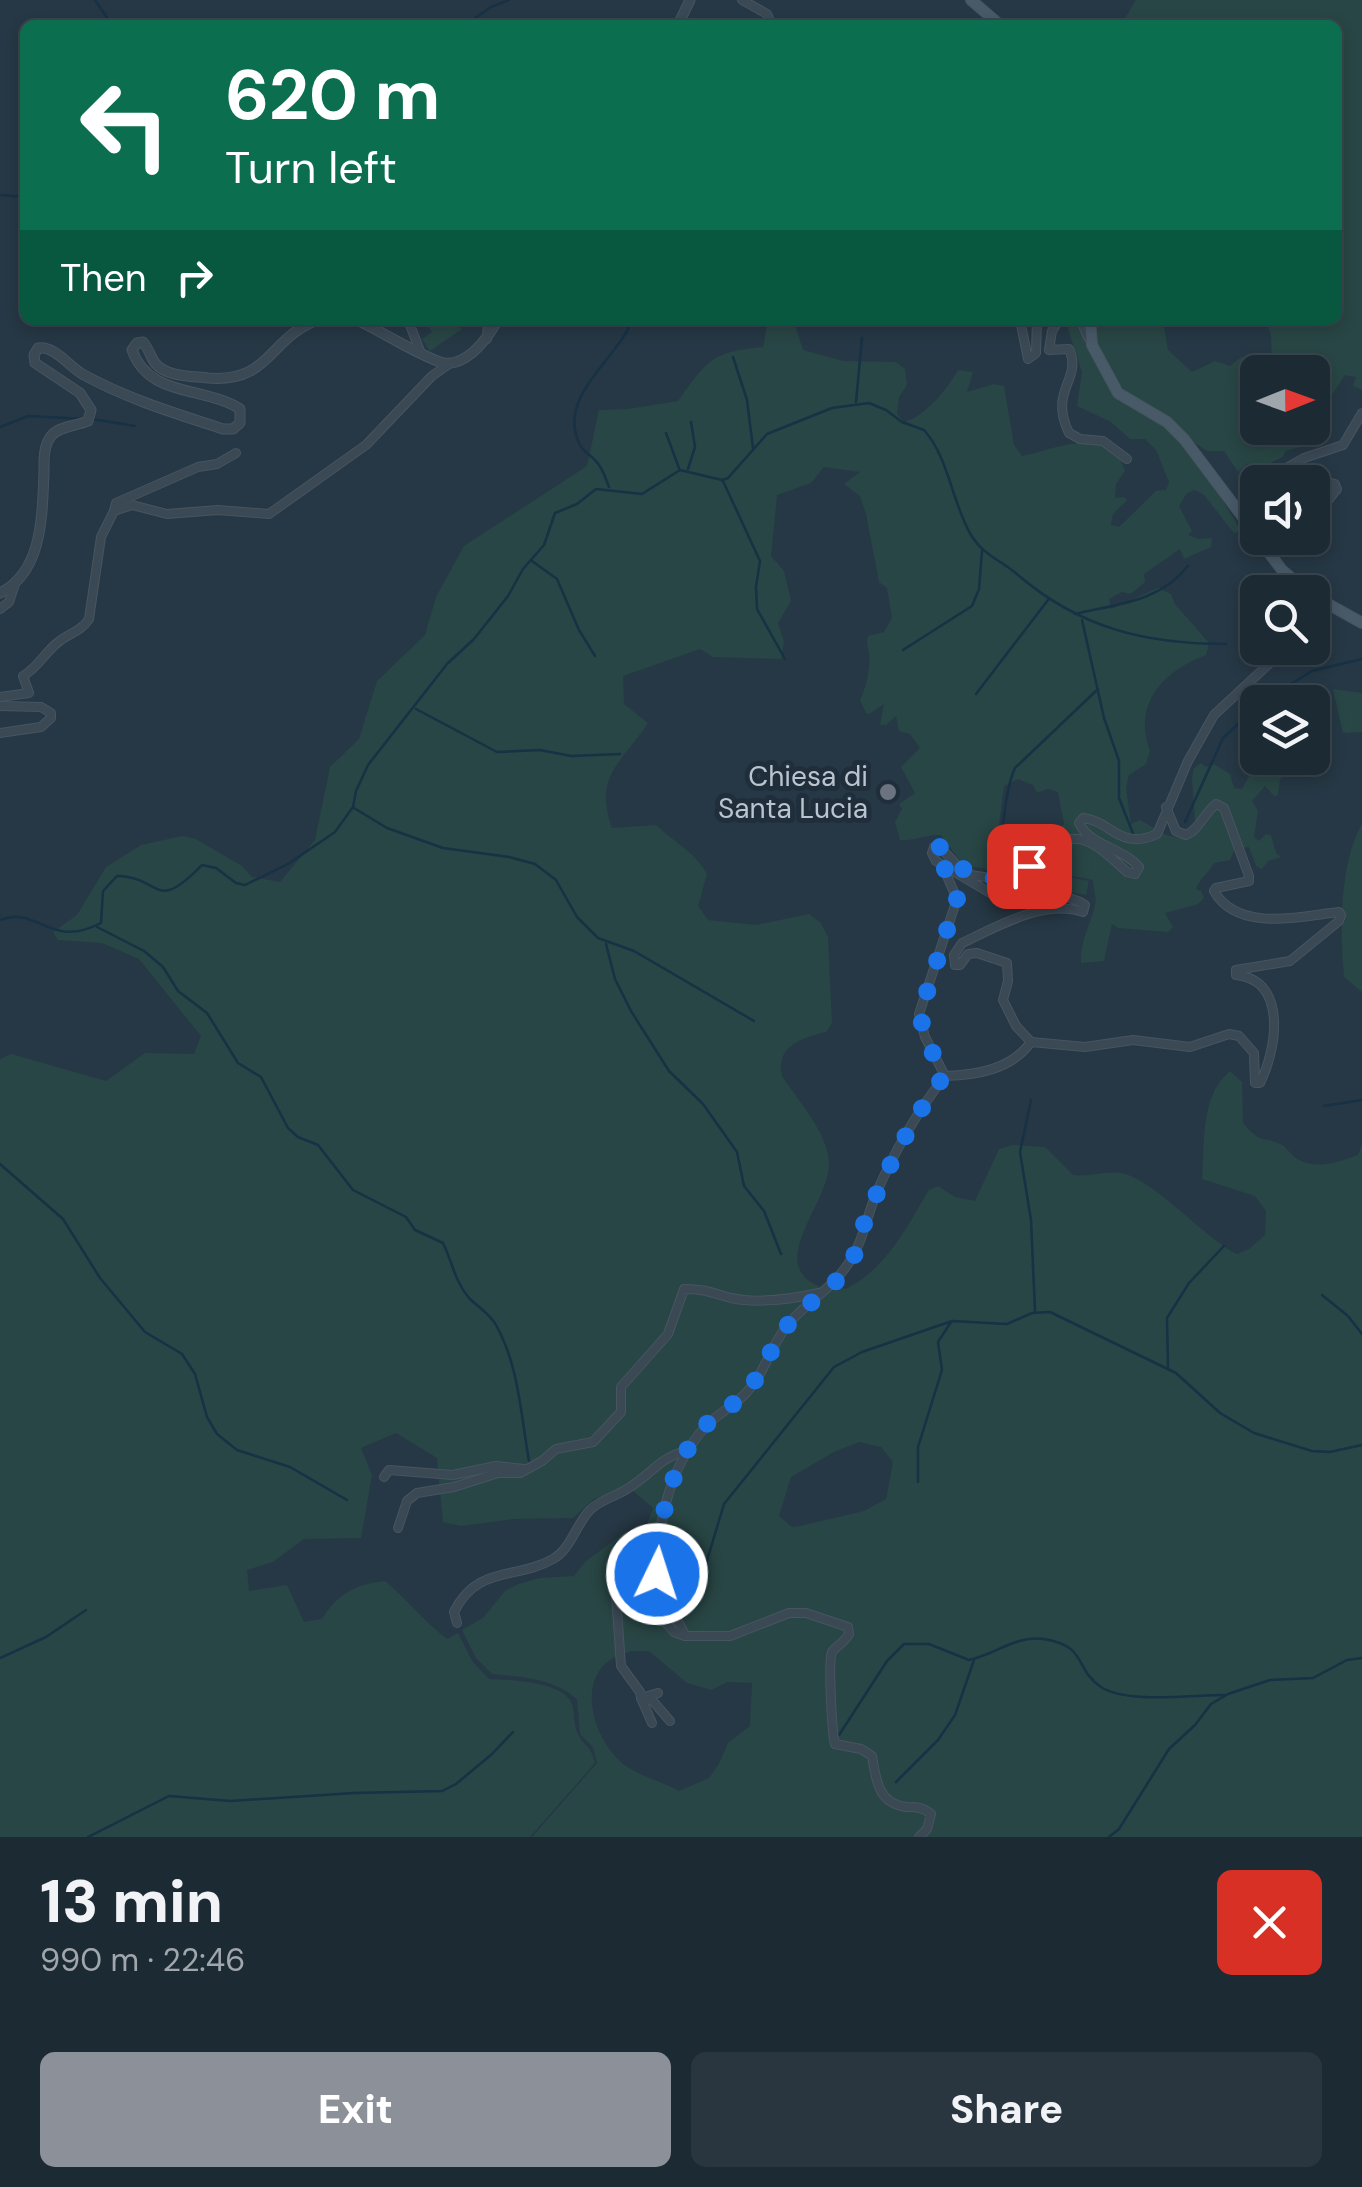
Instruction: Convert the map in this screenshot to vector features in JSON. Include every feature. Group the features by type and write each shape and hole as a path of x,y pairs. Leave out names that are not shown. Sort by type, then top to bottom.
{"main road":[{"path":"971,0 994,20"},
{"path":"1090,325 1092,345 1118,394 1167,422 1240,513"},
{"path":"1271,555 1288,575"},
{"path":"1330,605 1362,623"}],"street":[{"path":"742,0 767,14 770,20"},
{"path":"0,593 23,576 32,558 39,531 46,445 59,430 89,418 89,403 80,393 35,363 38,348 54,351 77,371 126,397 233,430 240,423 240,408 155,380 136,360 132,350 137,343 143,342 156,364 169,372 231,380 252,372 291,335 308,325"},
{"path":"368,325 443,363 453,362"},
{"path":"412,325 420,351"},
{"path":"487,339 488,325"},
{"path":"114,511 132,505 167,514 218,510 268,514 366,444 432,376 470,353 487,339 495,325"},
{"path":"1021,325 1028,358 1036,353 1037,325"},
{"path":"1056,325 1049,350 1069,349 1074,367 1060,404 1069,432 1080,439 1104,440 1127,459"},
{"path":"1083,325 1092,345"},
{"path":"436,380 453,362"},
{"path":"1289,465 1343,445 1362,413"},
{"path":"0,697 29,693 23,676 33,671 60,640 82,630 90,620 101,537 116,503 198,467 218,464 236,452"},
{"path":"1282,570 1282,575"},
{"path":"0,609 10,602 15,584"},
{"path":"1166,807 1176,831 1186,835 1216,804 1224,808 1250,876 1249,882 1216,888 1214,892 1224,905 1271,920 1339,912 1341,915 1339,921 1290,961 1236,970 1236,975 1264,985 1272,1000 1269,1066 1260,1083 1255,1084 1253,1077 1254,1052 1240,1036 1229,1034 1190,1047 1132,1040 1085,1047 1031,1042 1016,1026 1003,1000 1007,963 977,953 968,954 960,965 955,965 956,949 962,942 1044,908 1082,912 1086,905 1039,895 1004,901 986,894 934,858 934,847 940,847 964,873 1009,877 1067,836 1080,838 1135,874 1139,867 1129,855 1100,842 1082,830 1079,823 1083,818 1092,819 1111,832 1139,840 1157,834 1166,807 1214,715 1268,665"},
{"path":"0,706 41,707 52,718 46,726 0,733"},
{"path":"941,863 957,899 920,1014 925,1037 944,1076"},
{"path":"684,1636 676,1614 658,1590 657,1574 658,1532 665,1504 688,1450 708,1424 746,1394 776,1338 819,1293 834,1285 852,1260 885,1174 944,1076 988,1072 1005,1064 1031,1042"},
{"path":"398,1528 407,1501 417,1493 526,1470 556,1448 594,1442 621,1412 622,1387 668,1334 684,1289 708,1289 731,1298 767,1301 819,1293"},
{"path":"458,1622 454,1612 470,1590 494,1575 552,1560 562,1552 592,1508 632,1487 667,1456 688,1450"},
{"path":"384,1476 389,1470 453,1475 496,1466 526,1470"},
{"path":"652,1723 640,1692 621,1666 616,1595 621,1585 631,1584 674,1632 684,1636 730,1636 789,1613 806,1613 848,1627 849,1634 832,1653 828,1666 834,1704 832,1737 835,1744 861,1749 872,1756 881,1795 888,1802 922,1808 930,1814 927,1830 919,1837"},
{"path":"640,1698 658,1692"},
{"path":"640,1698 652,1700 670,1721"}],"green space":[{"path":"1136,0 1362,0 1362,390 1353,386 1356,377 1345,375 1330,398 1330,355 1272,355 1267,325 1342,325 1342,20 1124,20"},
{"path":"427,325 459,325 462,329 430,351 422,339 432,332"},
{"path":"767,325 793,325 803,350 843,361 896,362 905,369 907,385 899,397 897,414 904,422 928,408 958,370 973,372 967,392 994,384 1004,386 1014,445 1022,456 1065,445 1095,443 1118,456 1125,471 1116,484 1115,498 1127,500 1113,514 1111,525 1119,527 1156,491 1166,490 1169,482 1156,450 1145,439 1130,439 1111,422 1077,406 1082,372 1067,325 1080,325 1102,374 1165,425 1189,451 1240,529 1234,533 1204,495 1195,490 1187,493 1179,506 1192,531 1188,535 1212,538 1211,547 1184,559 1180,549 1144,574 1145,582 1131,594 1122,592 1109,599 1111,609 1158,588 1171,594 1209,643 1206,655 1165,680 1149,704 1145,718 1150,751 1146,764 1129,775 1126,788 1131,824 1140,820 1166,835 1189,840 1195,822 1192,777 1194,768 1201,763 1206,767 1214,764 1230,774 1234,788 1242,789 1250,775 1284,775 1278,795 1274,796 1265,786 1252,801 1258,811 1254,837 1259,841 1266,834 1271,835 1281,857 1268,861 1262,869 1256,866 1249,847 1235,849 1230,860 1214,863 1199,882 1196,889 1204,898 1198,904 1165,913 1173,927 1168,932 1118,928 1112,924 1104,961 1081,963 1095,902 1093,880 1068,875 1089,881 1086,895 1065,891 1066,881 1063,886 1050,889 1046,901 1022,908 1007,907 1027,878 1051,857 1048,842 1064,824 1058,792 1048,789 1037,793 1033,785 1018,779 1004,786 998,833 1006,839 1007,850 1001,861 1007,865 999,871 963,865 941,835 900,840 895,822 902,809 899,804 915,793 901,767 920,748 910,734 899,731 896,716 880,725 884,704 869,714 860,700 869,671 868,636 884,632 892,618 887,588 879,582 860,496 844,484 860,472 824,467 811,483 777,495 771,556 784,571 791,601 778,623 784,642 781,659 713,657 700,649 623,676 624,704 648,723 613,771 606,795 612,828 656,825 702,866 707,874 698,906 708,920 756,925 809,914 821,923 828,937 832,1023 826,1032 792,1045 781,1066 782,1076 819,1131 828,1155 825,1183 798,1252 798,1267 807,1279 824,1288 817,1290 774,1337 743,1391 705,1421 685,1448 665,1454 630,1485 594,1499 573,1518 513,1519 461,1526 443,1522 437,1458 396,1433 361,1448 372,1475 361,1538 304,1539 273,1562 247,1570 249,1591 287,1585 304,1622 322,1619 348,1592 385,1581 447,1639 458,1633 472,1661 489,1679 535,1683 567,1696 577,1732 595,1763 530,1837 0,1837 0,1059 11,1054 106,1081 145,1053 194,1054 201,1036 139,959 102,943 58,940 53,932 77,915 106,867 141,845 182,836 196,839 242,866 252,877 280,882 315,840 330,767 359,739 377,681 425,635 436,597 464,546 587,466 599,410 678,401 704,367 732,352 763,347"},
{"path":"1094,325 1164,325 1168,350 1192,372 1215,361 1230,366 1240,358 1240,445 1304,446 1285,451 1283,457 1266,465 1240,465 1238,472 1224,451 1207,451 1195,443 1192,446 1142,407 1105,361"},
{"path":"1333,689 1362,693 1362,732 1343,733"},
{"path":"1362,824 1362,992 1344,977 1342,919 1349,858"},
{"path":"1230,1071 1242,1082 1243,1123 1249,1130 1284,1146 1303,1162 1319,1165 1343,1160 1358,1155 1362,1144 1362,1837 532,1837 597,1763 593,1747 580,1734 577,1699 547,1683 492,1674 476,1658 462,1630 483,1618 505,1591 518,1584 574,1576 585,1562 625,1532 642,1537 653,1508 633,1491 634,1487 668,1457 690,1451 709,1425 748,1395 792,1324 835,1286 846,1289 873,1270 894,1246 929,1190 938,1186 955,1197 975,1201 999,1149 1013,1145 1045,1147 1073,1175 1120,1173 1133,1177 1224,1246 1237,1254 1249,1249 1265,1235 1266,1211 1255,1196 1202,1179 1206,1120 1220,1081","holes":["859,1442 881,1447 893,1462 886,1499 864,1511 800,1526 792,1527 779,1516 791,1477","632,1651 649,1651 687,1683 711,1690 727,1682 752,1683 750,1726 728,1743 709,1778 679,1791 629,1768 607,1746 594,1716 593,1685 610,1660"]}],"waterway":[{"path":"95,0 109,20"},
{"path":"472,20 509,0"},
{"path":"0,195 20,197"},
{"path":"609,487 600,466 579,443 574,425 576,409 592,378 630,325"},
{"path":"856,402 862,338"},
{"path":"733,357 747,400 753,448"},
{"path":"0,920 25,918 56,930 83,930 101,923 103,891 117,876 166,891 202,865 216,868 245,885 288,864 335,832 353,807 368,765 447,664 474,639 508,596 523,569 544,545 555,513 577,504 596,489 642,494 680,470 728,478 767,434 832,408 869,403 924,430 939,454 976,542 1065,608 1141,636 1226,644"},
{"path":"0,427 28,416 84,419"},
{"path":"92,419 135,426"},
{"path":"688,469 695,447 691,422"},
{"path":"666,433 679,468"},
{"path":"723,481 760,561 757,609 785,659"},
{"path":"903,650 972,606 979,589 982,551"},
{"path":"532,561 557,579 595,656"},
{"path":"1075,614 1151,594 1188,566"},
{"path":"976,694 1048,600"},
{"path":"1082,620 1104,718 1119,761 1119,798 1134,836"},
{"path":"1289,685 1312,671 1362,659"},
{"path":"998,864 1006,800 1015,768 1098,689"},
{"path":"416,709 497,752 620,754"},
{"path":"1185,822 1223,738 1240,722"},
{"path":"354,808 387,828 443,848 535,864 556,880 577,917 598,938 634,951 754,1021"},
{"path":"97,927 144,951 163,967 178,991 207,1013 238,1063 261,1077 288,1128 318,1145 353,1190 406,1217 415,1230 443,1243 464,1292 493,1321 504,1341 518,1391 529,1461"},
{"path":"606,944 615,979 631,1011 669,1071 703,1104 737,1152 744,1186 764,1211 781,1254"},
{"path":"1031,1100 1020,1152 1031,1220 1035,1311"},
{"path":"1324,1106 1362,1100"},
{"path":"0,1164 63,1219 100,1278 145,1332 182,1354 195,1374 207,1417 217,1434 237,1450 290,1467 347,1500"},
{"path":"1168,1367 1167,1318 1189,1283 1224,1246"},
{"path":"1322,1295 1348,1316 1362,1334"},
{"path":"699,1587 724,1504 834,1367 862,1352 952,1321 1007,1324 1032,1313 1050,1312 1176,1373 1220,1413 1254,1433 1312,1451 1330,1452 1362,1445"},
{"path":"918,1482 918,1447 942,1370 938,1342 951,1322"},
{"path":"0,1658 46,1637 86,1610"},
{"path":"839,1735 887,1661 904,1644 929,1644 969,1660 1024,1640 1044,1639 1068,1647 1093,1680 1112,1692 1143,1697 1225,1695"},
{"path":"1109,1837 1119,1829 1169,1749 1211,1704 1270,1680 1313,1678 1347,1660 1362,1658"},
{"path":"896,1782 938,1740 955,1715 974,1660"},
{"path":"88,1837 169,1796 230,1801 442,1791 456,1784 513,1732"}],"place":[{"name":"Chiesa di Santa Lucia","path":"888,792"}],"route":[{"path":"657,1574 658,1532 681,1462 708,1424 746,1394 776,1338 819,1293 834,1285 852,1260 885,1174 944,1076 925,1037 920,1014 921,1000 930,984 957,899 954,886 934,858 934,847 940,847 964,873 982,877 1009,877 1029,866"}]}
